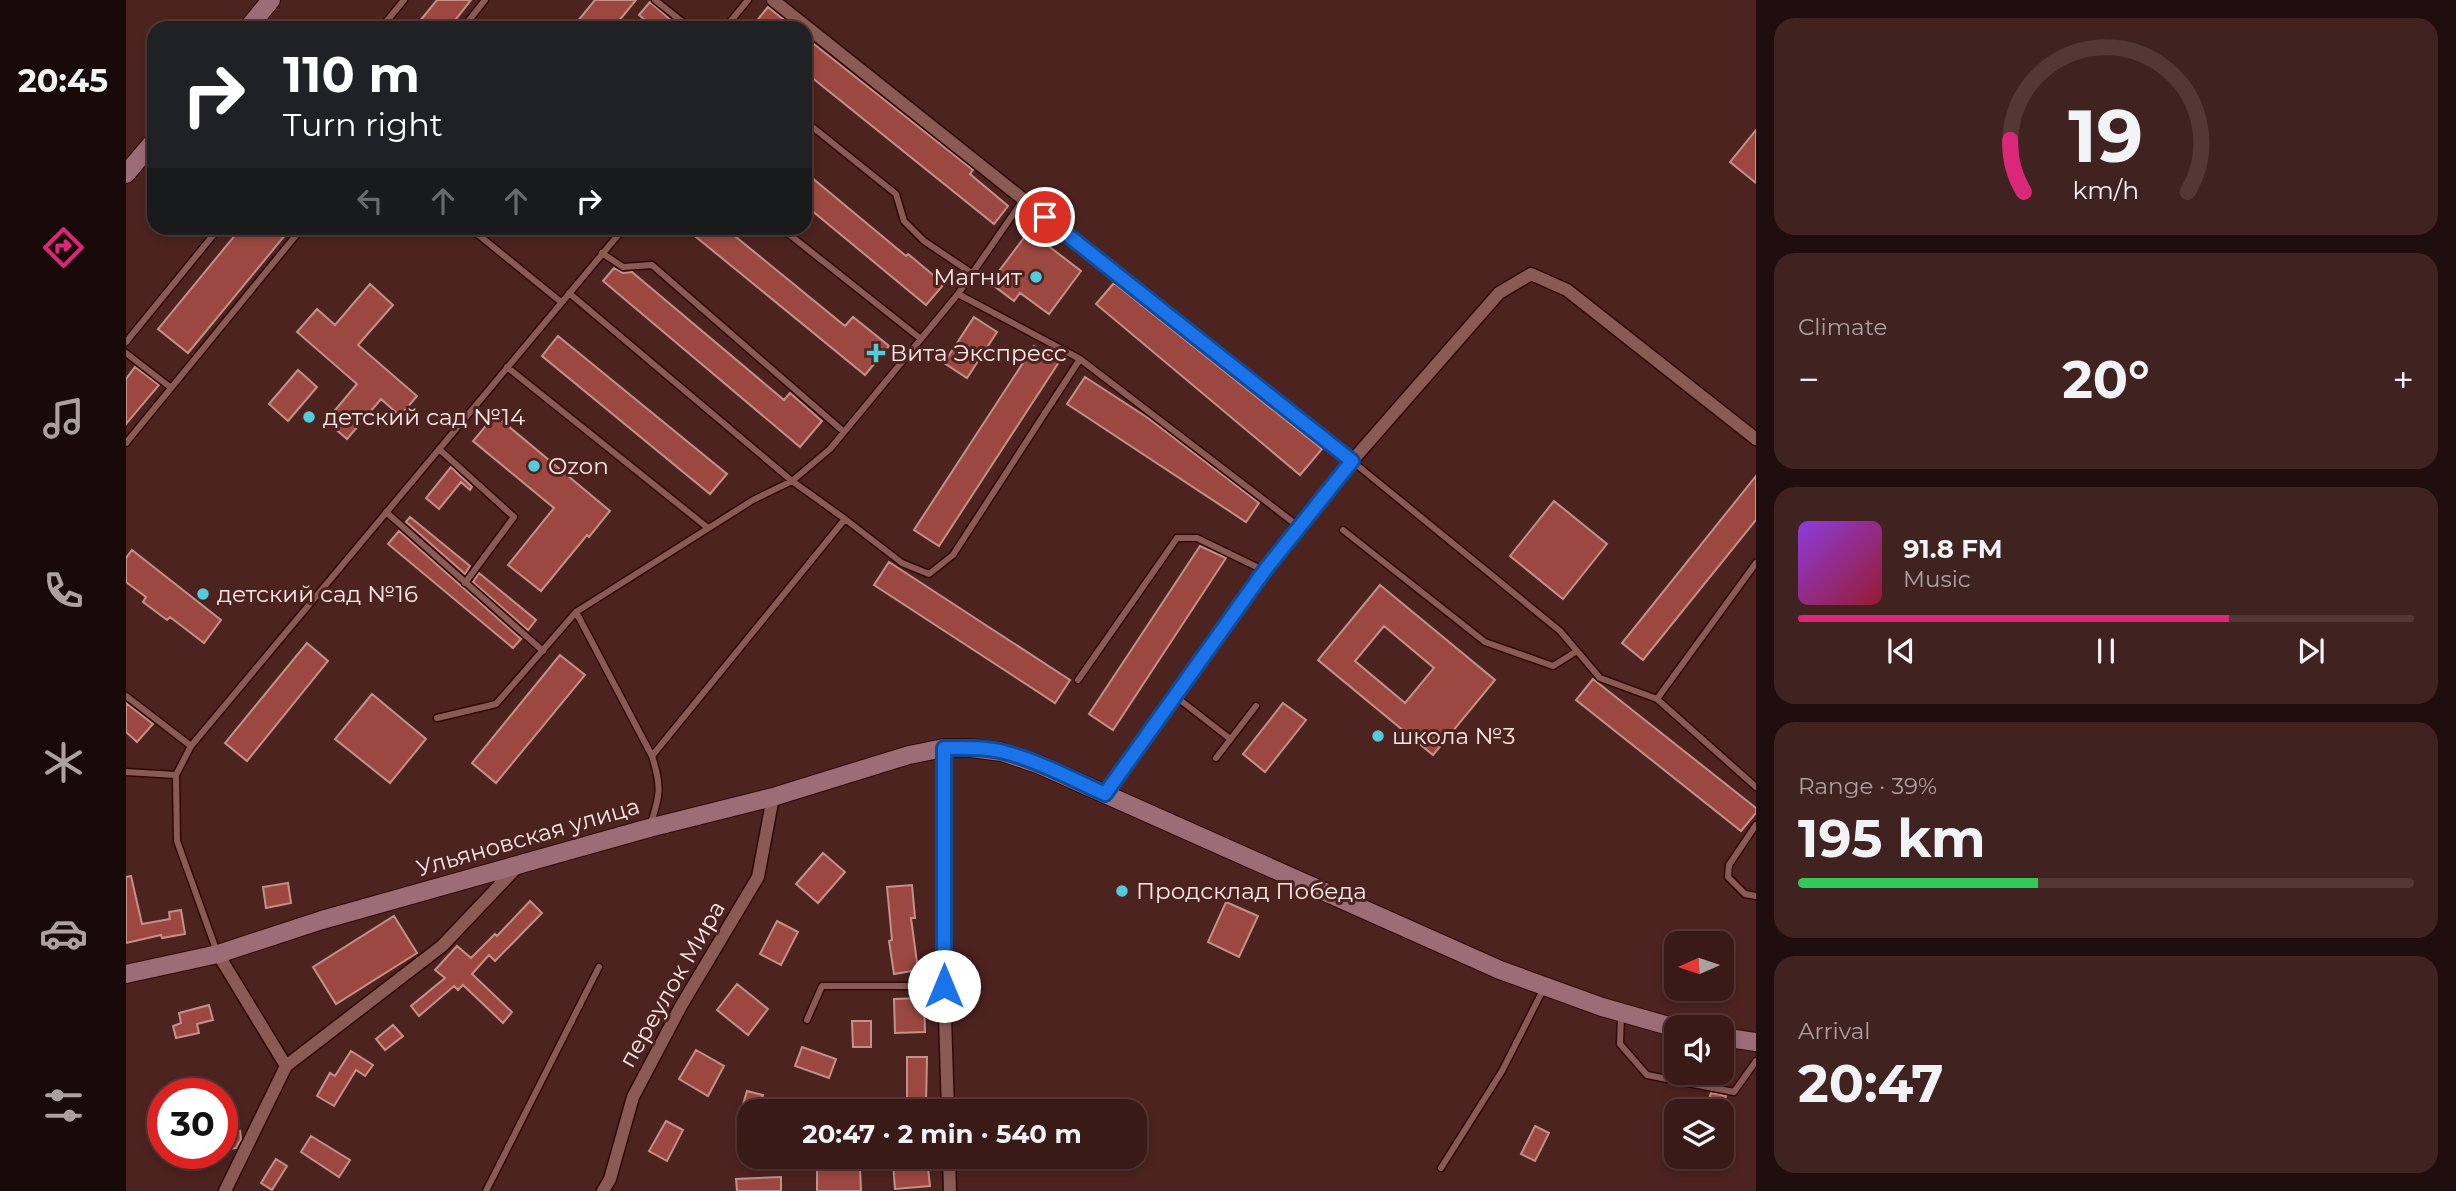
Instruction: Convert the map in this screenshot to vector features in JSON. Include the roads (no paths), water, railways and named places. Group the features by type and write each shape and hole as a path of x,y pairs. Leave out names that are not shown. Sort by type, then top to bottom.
{"street":[{"path":"254,21 271,0"},
{"path":"773,0 799,21"},
{"path":"812,31 1352,461"},
{"path":"126,174 147,149"},
{"path":"1105,794 1298,526 1499,293 1531,274 1567,290 1755,437"},
{"path":"944,748 944,986 948,1099"},
{"name":"Ульяновская улица","path":"126,974 218,954 323,920 649,828 772,797 909,755 944,748 971,748 1002,752 1040,765 1500,971 1664,1025"},
{"name":"переулок Мира","path":"603,1191 610,1179 633,1097 681,1006 758,877 772,797"},
{"path":"225,1191 286,1066 442,946 519,865"},
{"path":"218,954 286,1066"},
{"path":"1734,1037 1753,1038"},
{"path":"949,1169 950,1191"}],"lane":[{"path":"387,21 404,0"},
{"path":"468,21 485,0"},
{"path":"655,0 681,21"},
{"path":"731,21 748,0"},
{"path":"812,127 896,194 904,221 924,241 973,274"},
{"path":"437,718 496,704 576,612 753,500 792,481 830,449 958,294 1023,200"},
{"path":"126,342 213,235"},
{"path":"126,443 296,235"},
{"path":"479,235 561,302"},
{"path":"218,954 177,841 176,775 191,746 618,235"},
{"path":"790,235 921,339"},
{"path":"602,253 623,267 652,265 844,432"},
{"path":"569,293 792,481 902,563 929,574 953,555 1080,359"},
{"path":"958,294 1080,359 1298,526"},
{"path":"126,353 170,387"},
{"path":"507,367 708,528"},
{"path":"439,449 514,516 465,583"},
{"path":"1352,461 1560,631 1600,678 1657,699 1756,787"},
{"path":"386,512 543,650"},
{"path":"652,756 845,519"},
{"path":"1343,530 1485,642 1553,666 1577,651"},
{"path":"1078,680 1177,538 1197,538 1265,570"},
{"path":"1657,699 1755,565"},
{"path":"576,612 652,756 660,781 658,802 649,828"},
{"path":"126,696 191,746"},
{"path":"1175,696 1229,738"},
{"path":"1216,758 1256,706"},
{"path":"126,772 176,775"},
{"path":"1756,825 1729,865 1728,877 1745,894 1756,896"},
{"path":"486,1191 599,967"},
{"path":"807,1020 822,986 944,986"},
{"path":"1441,1168 1502,1071 1545,987"},
{"path":"1621,1012 1620,1044 1647,1075 1734,1092 1756,1061"}],"place":[{"name":"Магнит","path":"1036,277"},
{"name":"Вита Экспресс","path":"876,353"},
{"name":"детский сад №14","path":"309,417"},
{"name":"Ozon","path":"534,466"},
{"name":"детский сад №16","path":"203,594"},
{"name":"школа №3","path":"1378,736"},
{"name":"Продсклад Победа","path":"1122,891"}]}
